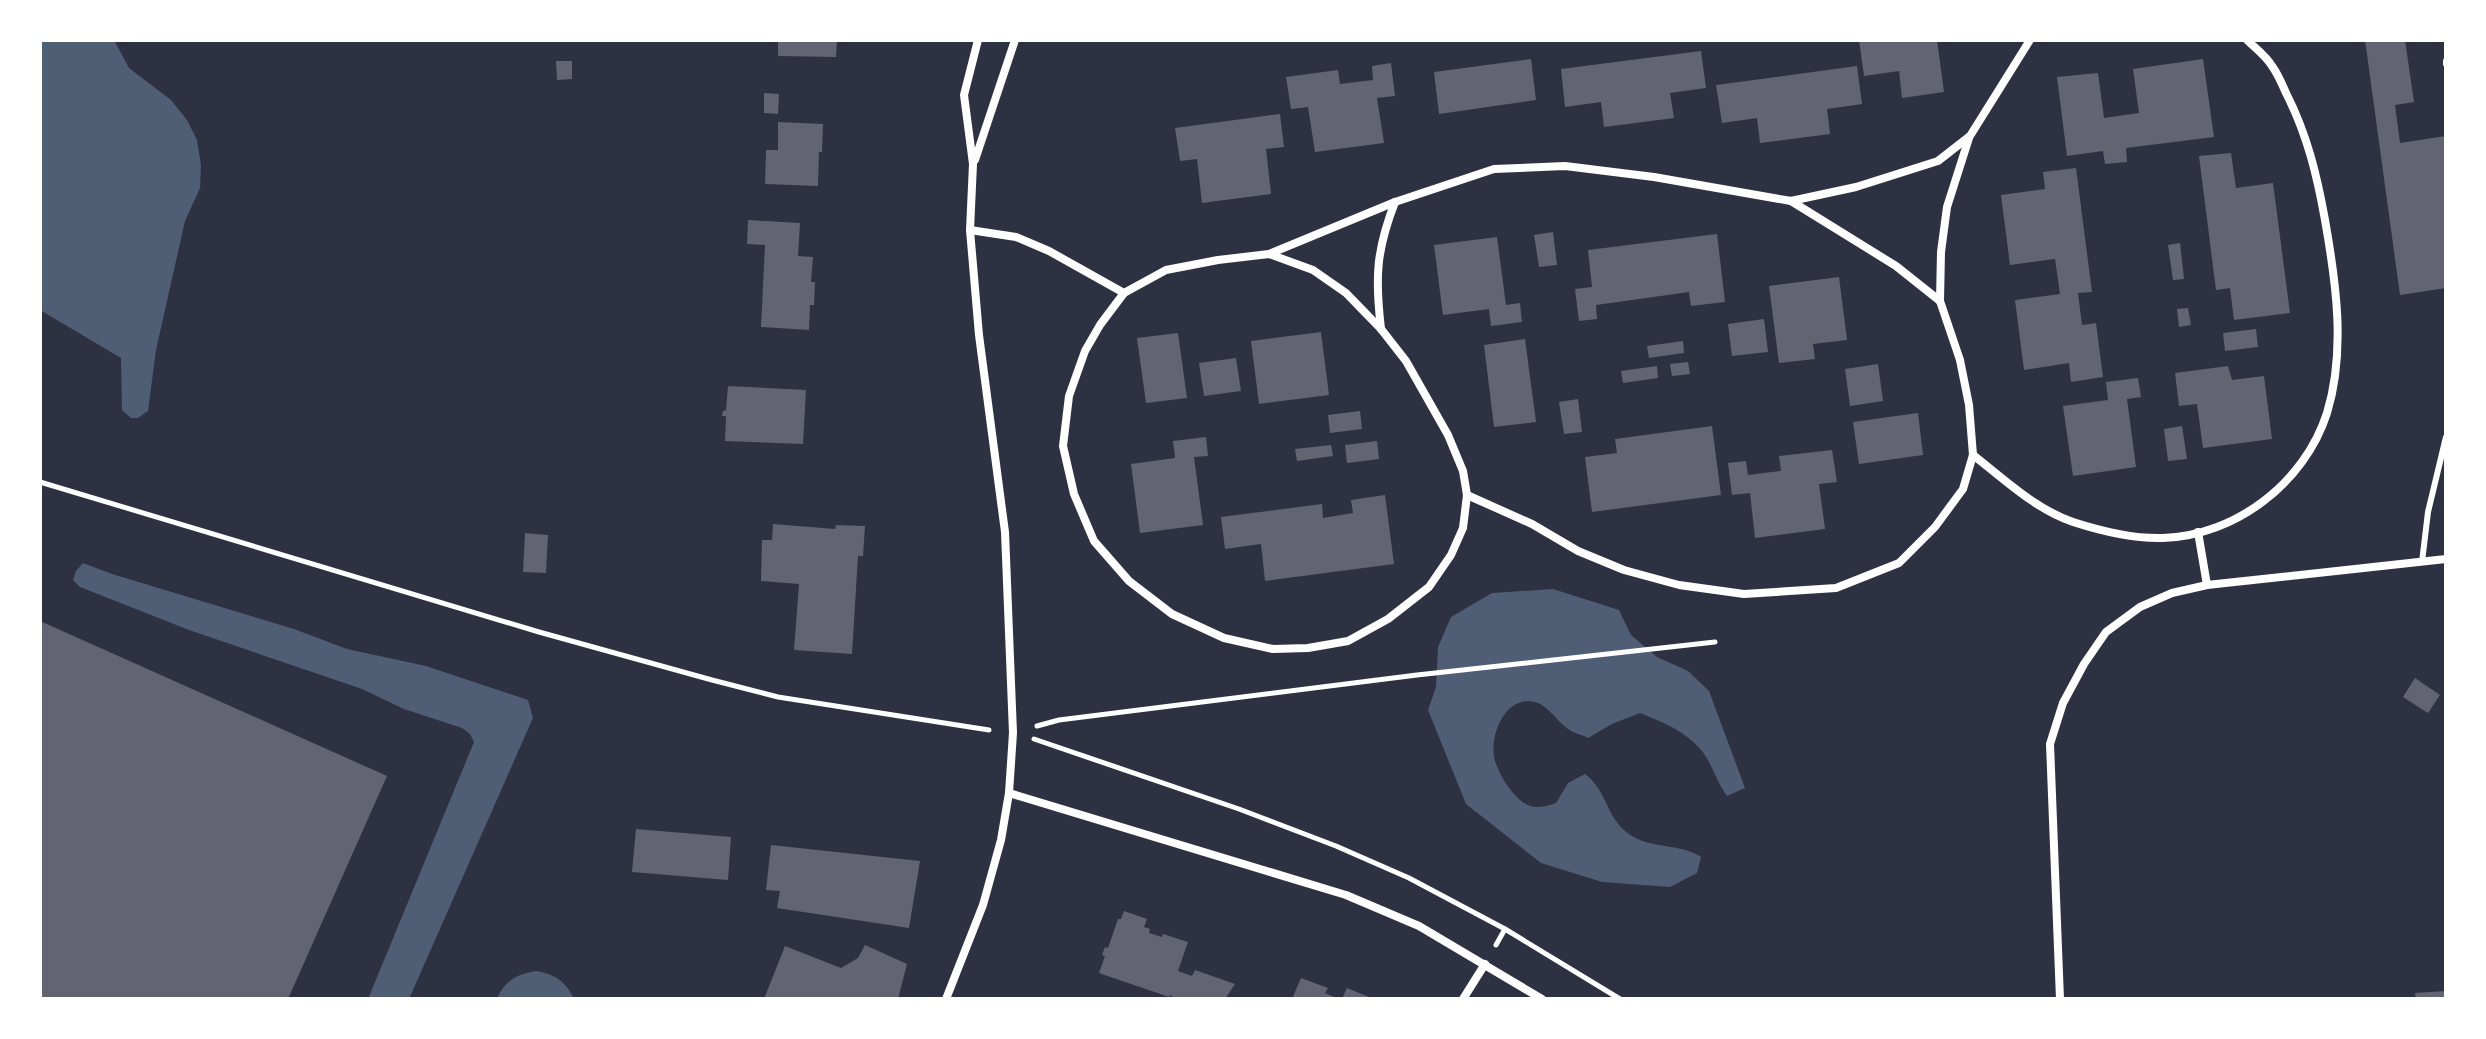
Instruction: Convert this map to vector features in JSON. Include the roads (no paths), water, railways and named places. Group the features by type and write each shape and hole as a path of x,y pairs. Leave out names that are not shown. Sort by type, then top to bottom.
{"street":[{"path":"946,999 983,905 1001,840 1009,793 1013,733 1005,532 979,335 970,230 973,164 964,95 978,40"},
{"path":"973,164 1015,40"},
{"path":"1467,495 1532,524 1578,551 1624,570 1679,585 1744,594 1836,588 1899,563 1935,527 1963,489 1973,455 1969,405 1960,360 1940,301 1941,252 1947,207 1970,136 2030,40"},
{"path":"1973,455 2030,500 2071,522 2118,534 2164,538 2209,530 2249,512 2284,484 2307,454 2327,413 2334,370 2337,330 2334,275 2318,177 2301,123 2273,66 2247,40"},
{"path":"1791,201 1856,187 1938,161 1970,136"},
{"path":"1269,254 1313,270 1346,293 1381,329 1406,361 1448,435 1463,471 1467,495 1463,528 1451,555 1429,587 1388,619 1348,641 1308,648 1273,649 1224,638 1172,614 1129,581 1094,541 1074,494 1063,446 1069,396 1085,351 1124,293 1166,270 1269,254 1395,202 1494,169 1565,166 1654,177 1791,201 1896,266 1940,301"},
{"path":"1381,329 1378,268 1383,233 1395,202"},
{"path":"970,230 1016,237 1049,251 1124,293"},
{"path":"2198,532 2207,585"},
{"path":"2060,999 2050,744 2063,703 2106,632 2140,607 2172,593 2207,585 2446,559"},
{"path":"1009,793 1346,895 1419,926 1542,999"},
{"path":"1463,999 1485,964"}],"lane":[{"path":"2422,562 2428,512 2446,437"}],"water":[{"path":"40,40 114,40 129,68 171,100 187,120 197,140 201,165 200,188 185,221 156,350 148,411 138,418 131,418 122,410 121,358 40,310"},
{"path":"83,563 294,629 347,649 426,666 528,700 533,718 409,999 368,999 474,742 470,734 462,728 404,709 362,689 189,630 80,587 73,580"},
{"path":"1553,589 1619,610 1631,635 1657,657 1688,671 1709,691 1745,788 1727,796 1695,743 1649,716 1640,713 1588,738 1567,728 1542,705 1527,701 1508,710 1502,718 1494,740 1496,764 1514,794 1535,807 1556,803 1568,783 1585,774 1598,788 1615,820 1629,834 1646,842 1701,857 1697,873 1670,887 1602,882 1541,863 1466,804 1428,710 1436,687 1438,647 1451,617 1492,593"},
{"path":"536,971 559,979 574,999 497,999 512,979"}]}
